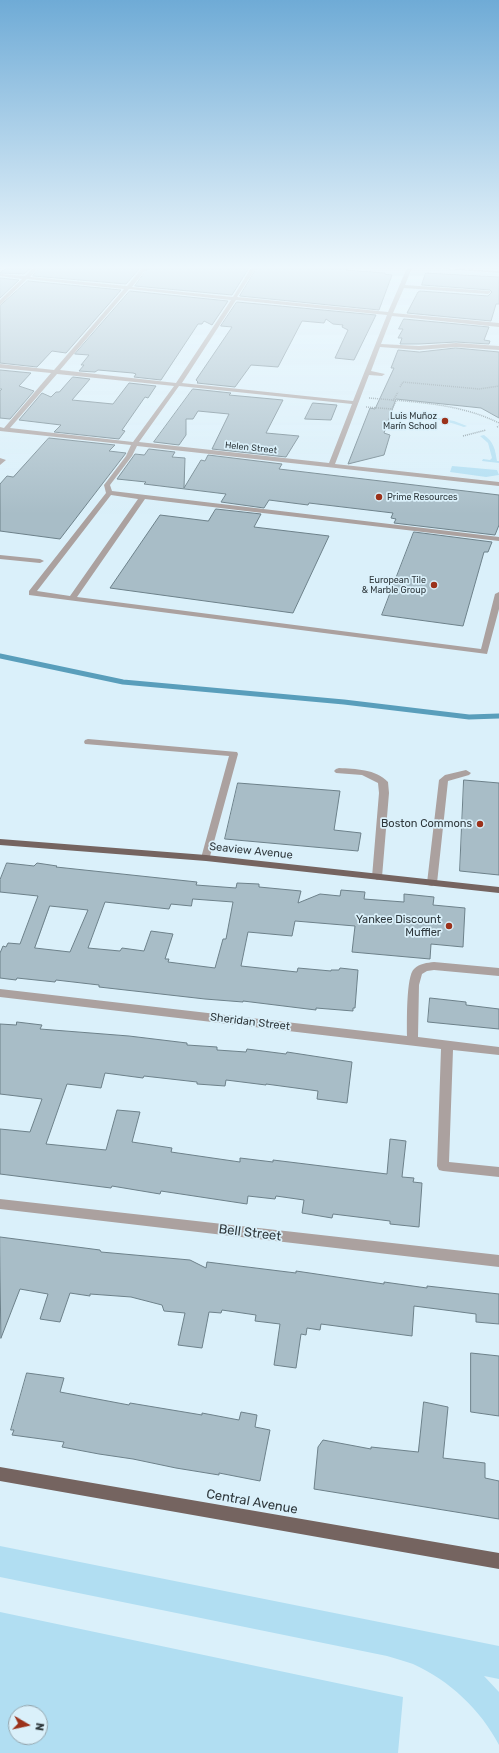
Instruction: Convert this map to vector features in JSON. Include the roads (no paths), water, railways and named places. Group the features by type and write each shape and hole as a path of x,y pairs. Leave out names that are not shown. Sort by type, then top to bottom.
{"main road":[{"name":"Seaview Avenue","path":"0,842 206,858 499,890"},
{"name":"Central Avenue","path":"0,1474 499,1561"}],"street":[{"path":"3,430 74,350"},
{"path":"109,492 107,485 129,456 135,444 178,384 200,350"},
{"path":"331,466 376,350"},
{"path":"0,366 356,403"},
{"path":"368,372 382,374"},
{"name":"Helen Street","path":"3,430 499,484"},
{"path":"0,460 3,460 0,463"},
{"path":"109,492 499,539"},
{"path":"109,492 32,593 484,652 499,594"},
{"path":"72,598 143,497"},
{"path":"0,557 40,561"},
{"path":"88,742 234,754 206,858"},
{"path":"339,771 359,772 372,775 383,782 384,793 377,877"},
{"path":"432,883 444,780 448,777 466,774"},
{"path":"412,1041 414,985 417,972 424,968 434,966 499,972"},
{"name":"Sheridan Street","path":"0,993 499,1051"},
{"path":"447,1045 443,1166 499,1172"},
{"name":"Bell Street","path":"0,1204 499,1261"}],"waterway":[{"path":"0,656 123,682 344,702 469,717 499,716"}],"place":[{"name":"Luis Muñoz Marín School","path":"445,421"},
{"name":"Prime Resources","path":"379,497"},
{"name":"European Tile & Marble Group","path":"434,585"},
{"name":"Boston Commons","path":"480,824"},
{"name":"Yankee Discount Muffler","path":"449,926"}]}
